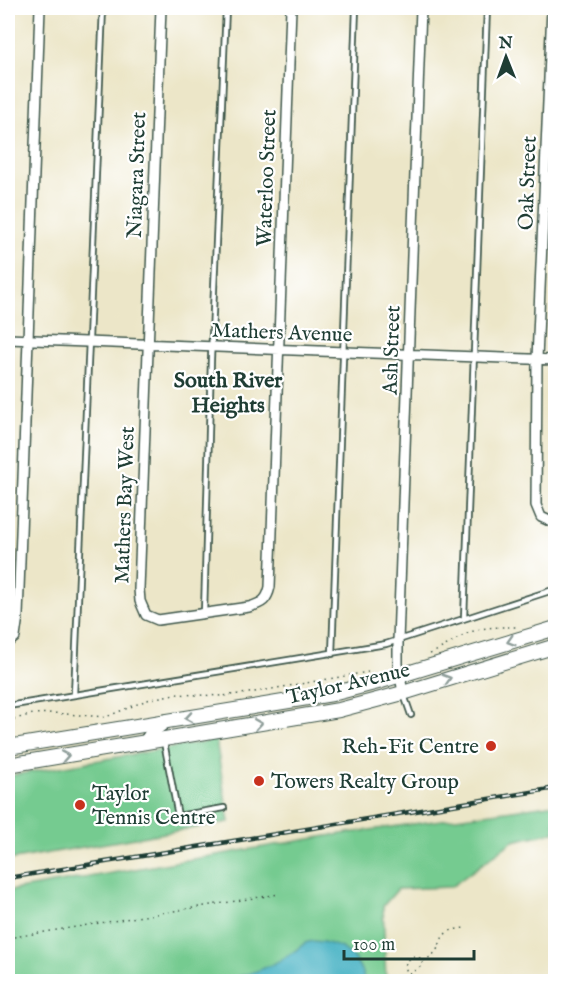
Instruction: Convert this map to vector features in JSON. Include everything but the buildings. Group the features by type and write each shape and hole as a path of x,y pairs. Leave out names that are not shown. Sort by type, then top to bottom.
{"main road":[{"name":"Taylor Avenue","path":"8,747 332,694 555,628"},
{"name":"Taylor Avenue","path":"8,765 339,710 403,693 555,646"}],"street":[{"path":"8,643 15,637 18,616 40,8"},
{"name":"Niagara Street","path":"147,344 161,8"},
{"name":"Waterloo Street","path":"278,349 291,8"},
{"name":"Ash Street","path":"403,693 398,640 421,8"},
{"name":"Oak Street","path":"552,8 537,359 536,505 541,517 555,524"},
{"name":"Mathers Avenue","path":"8,339 555,360"},
{"name":"Mathers Bay West","path":"147,344 140,601 146,615 158,620 249,608 262,603 267,598 272,576 278,349"},
{"path":"145,742 152,732 167,721"}],"lane":[{"path":"74,696 103,8"},
{"path":"204,614 226,8"},
{"path":"333,654 356,8"},
{"path":"464,618 487,8"},
{"path":"8,706 333,654 398,640 555,589"},
{"path":"403,693 411,714"},
{"path":"163,739 178,816 224,808"}],"path":[{"path":"424,656 471,632 491,627 520,627"},
{"path":"8,721 33,714 52,713 106,717 147,700 168,695 232,695 369,672"},
{"path":"8,938 279,894"},
{"path":"422,962 436,953 444,934 451,930 466,928"},
{"path":"409,974 423,965 420,958 409,958 406,962 405,968 410,981"}],"green space":[{"name":"Taylor Tennis Centre","path":"216,740 229,822 8,860 8,776"},
{"path":"555,804 555,832 513,841 451,887 398,889 383,906 386,981 8,982 8,891 327,836"}],"water":[{"path":"313,941 332,944 353,957 365,981 208,981 259,970 272,965 305,943"},
{"path":"135,975 189,981 105,981 120,976"}],"railway":[{"path":"8,878 556,788"}],"place":[{"name":"Reh-Fit Centre","path":"491,746"},
{"name":"Towers Realty Group","path":"259,781"},
{"name":"Taylor Tennis Centre","path":"80,805"}],"district":[{"name":"South River Heights","path":"228,392"}]}
